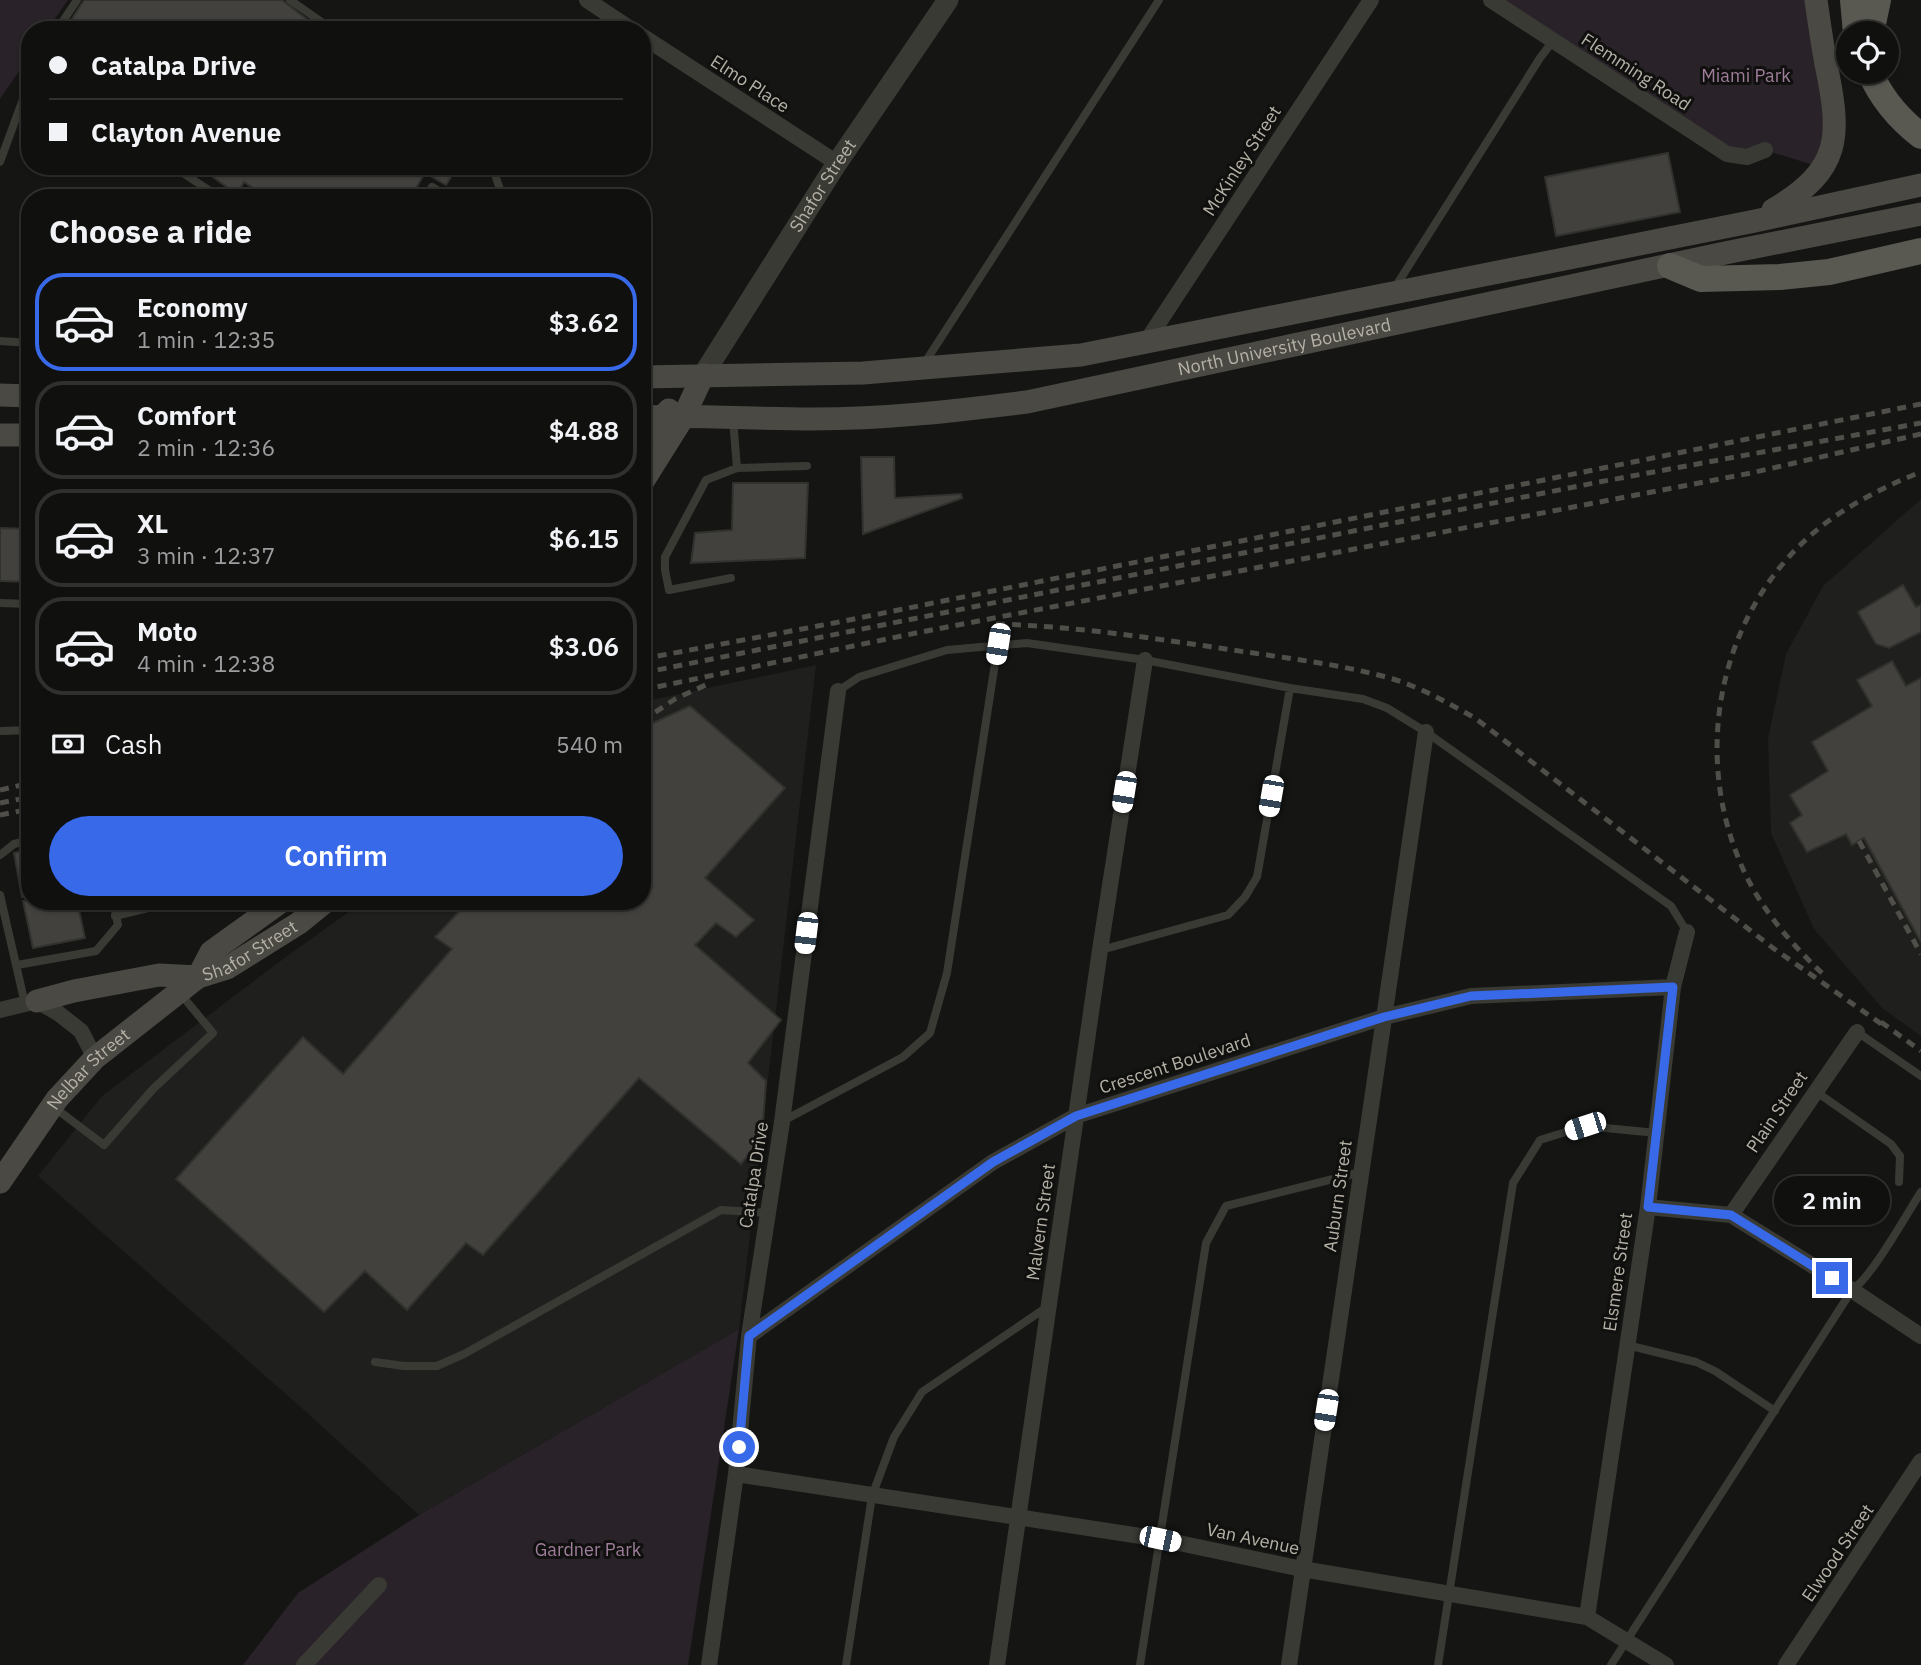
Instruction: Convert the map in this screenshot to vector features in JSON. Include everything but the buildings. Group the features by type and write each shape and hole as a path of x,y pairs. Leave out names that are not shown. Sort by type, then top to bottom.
{"main road":[{"path":"1755,221 1800,194 1823,168 1835,138 1835,106 1816,0"},
{"path":"1853,0 1855,21"},
{"path":"1874,21 1878,0"},
{"path":"1877,84 1890,106 1906,125 1921,136"},
{"name":"North University Boulevard","path":"651,377 920,370 1081,355 1755,221 1921,185"},
{"name":"North University Boulevard","path":"663,416 814,419 942,413 1027,402 1921,214"},
{"path":"1670,266 1701,279 1780,277 1829,272 1921,251"},
{"name":"Shafor Street","path":"651,430 703,375"},
{"path":"0,395 21,396"},
{"name":"Shafor Street","path":"651,454 663,416"},
{"path":"0,435 21,435"},
{"name":"Shafor Street","path":"198,977 211,952 269,910"},
{"name":"Shafor Street","path":"198,977 227,968 315,910"},
{"path":"31,1003 74,991 159,975 198,977"},
{"name":"Nelbar Street","path":"0,1182 52,1106 95,1058 198,977"}],"street":[{"path":"587,0 618,21"},
{"name":"Shafor Street","path":"703,375 836,163 948,0"},
{"name":"McKinley Street","path":"1146,342 1371,0"},
{"name":"Flemming Road","path":"1491,0 1727,154 1747,157 1765,150"},
{"name":"Elmo Place","path":"651,42 836,163"},
{"name":"Malvern Street","path":"997,1665 1144,660"},
{"name":"Catalpa Drive","path":"709,1665 736,1474 749,1336 782,1122 838,691"},
{"name":"Auburn Street","path":"1289,1665 1426,732"},
{"name":"Elsmere Street","path":"1587,1617 1648,1207 1673,987 1687,932"},
{"name":"Crescent Boulevard","path":"749,1336 993,1162 1076,1116 1384,1017 1471,996 1673,987"},
{"path":"0,1010 31,1003 58,1013 81,1031 95,1058"},
{"name":"Plain Street","path":"1731,1215 1857,1032"},
{"path":"1648,1207 1731,1215 1921,1336"},
{"name":"Elwood Street","path":"1786,1665 1921,1461"},
{"name":"Van Avenue","path":"736,1474 1160,1539 1302,1569 1587,1617 1666,1665"},
{"path":"304,1665 379,1585"}],"lane":[{"path":"63,21 77,0"},
{"path":"290,0 320,21"},
{"path":"920,370 1159,0"},
{"path":"1392,293 1553,41"},
{"path":"0,162 21,105"},
{"path":"186,175 206,189"},
{"path":"0,341 21,342"},
{"path":"733,416 737,468"},
{"path":"731,578 670,590 665,557 706,480 737,468 807,466"},
{"path":"0,603 21,604"},
{"path":"838,691 859,677 947,650 1027,643 1144,660 1363,699 1387,708 1426,732 1671,906 1687,932"},
{"path":"782,1122 903,1057 930,1033 947,973 998,644"},
{"path":"1100,950 1228,915 1245,897 1257,877 1290,688"},
{"path":"2,731 21,730"},
{"path":"0,855 14,844 21,843"},
{"path":"0,895 17,965 31,1003"},
{"path":"17,965 96,951 118,925 115,910"},
{"path":"116,915 138,910"},
{"path":"52,1106 103,1145 153,1089 213,1033 179,991"},
{"path":"1857,1032 1921,1076"},
{"path":"1815,1091 1891,1144 1900,1156 1899,1182"},
{"path":"1438,1665 1513,1183 1540,1140 1585,1126 1657,1132"},
{"path":"1140,1665 1206,1243 1226,1206 1361,1172"},
{"path":"1611,1665 1852,1290 1860,1284 1875,1263 1921,1192"},
{"path":"375,1362 404,1366 438,1366 720,1210 768,1213"},
{"path":"846,1665 872,1496 894,1437 922,1392 1048,1307"},
{"path":"1627,1345 1696,1362 1715,1371 1775,1411"}],"shaded area":[{"path":"1921,499 1921,1036 1882,1008 1814,929 1771,833 1768,738 1786,654 1823,586"},
{"path":"816,665 739,1329 419,1515 38,1176 102,1096 351,910 651,910 651,700"}],"green space":[{"path":"0,0 68,0 53,21 21,21 21,68 0,99"},
{"name":"Miami Park","path":"1491,0 1816,0 1824,52 1823,168 1765,150 1747,157"},
{"name":"Gardner Park","path":"739,1329 688,1665 243,1665 298,1593 419,1515"}],"railway":[{"path":"651,657 834,623 1921,404"},
{"path":"651,671 1599,482 1921,423"},
{"path":"651,688 916,633 1751,473 1921,434"},
{"path":"1822,973 1786,935 1755,893 1740,862 1725,817 1718,770 1718,723 1726,677 1741,633 1762,591 1791,554 1827,522 1849,507 1921,472"},
{"path":"996,624 1108,633 1307,661 1372,673 1425,691 1475,718 1773,948 1887,1028"},
{"path":"651,715 675,699 710,683"},
{"path":"0,790 21,785"},
{"path":"0,803 21,799"},
{"path":"0,815 21,811"},
{"path":"1859,841 1921,954"},
{"path":"1881,1022 1921,1051"}],"route":[{"path":"739,1447 749,1336 993,1162 1076,1116 1384,1017 1471,996 1673,987 1648,1207 1731,1215 1832,1278"}]}
